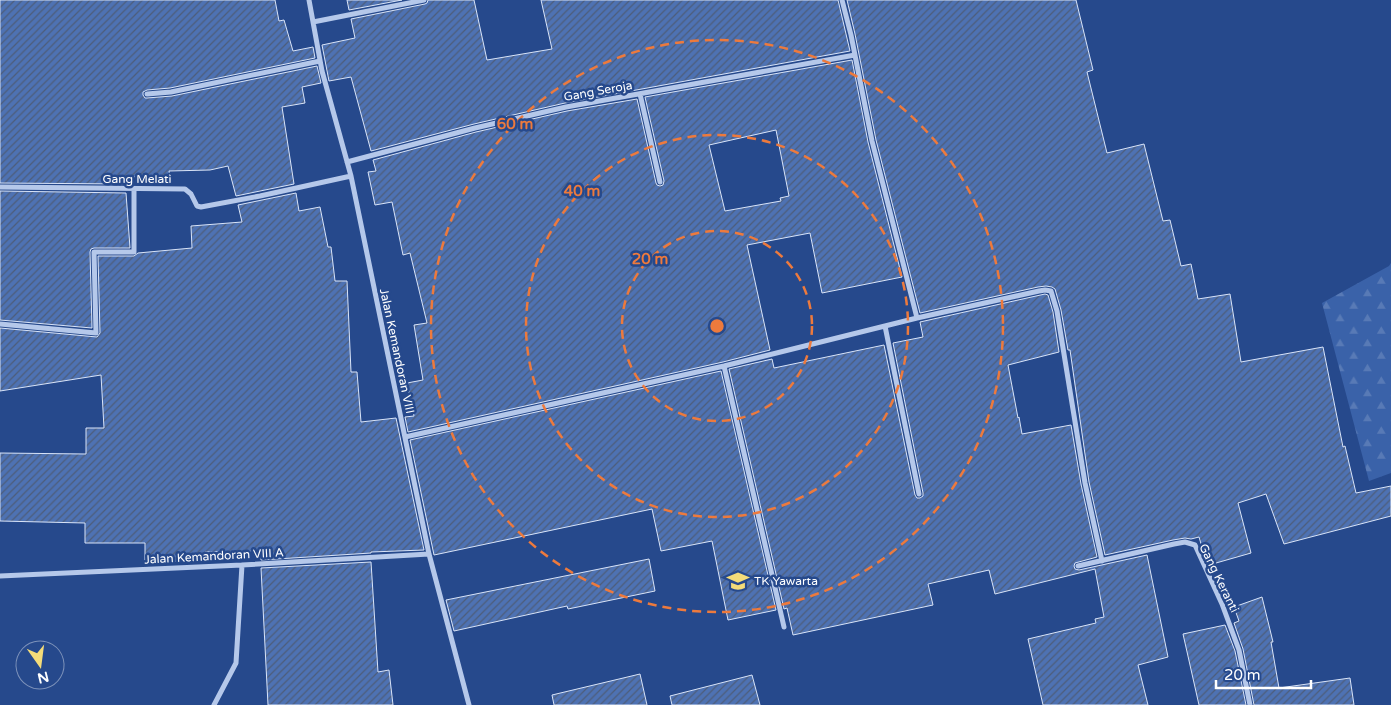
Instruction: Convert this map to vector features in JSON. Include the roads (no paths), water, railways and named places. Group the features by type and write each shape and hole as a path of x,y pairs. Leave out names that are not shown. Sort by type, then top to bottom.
{"street":[{"name":"Jalan Kemandoran VIII","path":"309,0 320,61 351,176 429,554 469,705"},
{"path":"313,22 424,0"},
{"path":"842,0 851,35 872,141 917,318"},
{"name":"Gang Seroja","path":"347,162 476,128 566,107 855,55"},
{"path":"147,94 171,92 320,61"},
{"path":"640,94 660,182"},
{"name":"Gang Melati","path":"0,187 185,189 191,194 197,206 201,208 351,176"},
{"path":"0,324 96,333 94,252 134,252 134,189"},
{"path":"405,437 724,366 917,318 1039,291 1051,291 1057,311 1085,484 1102,561"},
{"path":"885,326 919,494"},
{"path":"724,366 784,627"},
{"name":"Gang Keranti","path":"1078,566 1185,542 1195,545 1222,604 1240,650 1250,705"},
{"name":"Jalan Kemandoran VIII A","path":"0,576 429,554"},
{"path":"214,705 236,663 242,565"}],"place":[{"name":"TK Yawarta","path":"738,581"}]}
